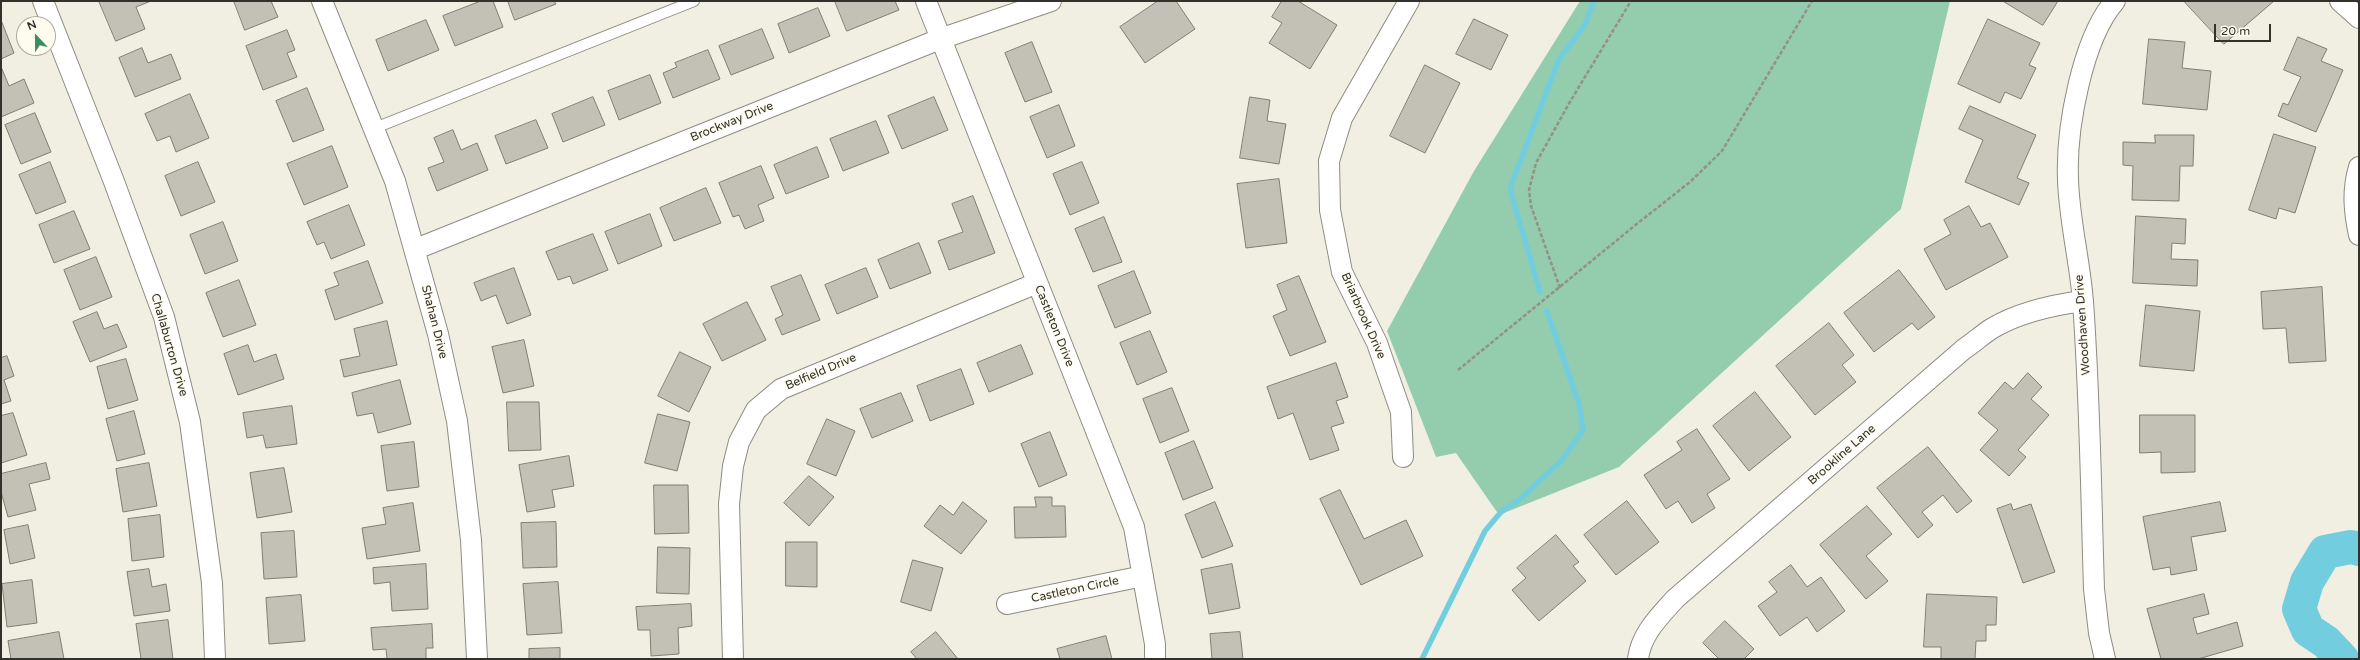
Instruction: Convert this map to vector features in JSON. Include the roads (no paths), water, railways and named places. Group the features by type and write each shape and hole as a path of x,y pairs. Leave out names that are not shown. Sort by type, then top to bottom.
{"street":[{"name":"Challaburton Drive","path":"43,1 113,179 164,316 190,422 212,583 215,659"},
{"name":"Castleton Drive","path":"926,1 1134,527 1155,659"},
{"name":"Brockway Drive","path":"416,249 940,39 1050,1"},
{"name":"Briarbrook Drive","path":"1403,457 1401,412 1377,342 1342,272 1330,210 1329,161 1342,118 1409,1"},
{"name":"Woodhaven Drive","path":"2105,659 2098,633 2094,589 2083,301 2068,178 2072,120 2079,77 2092,41 2115,1"},
{"path":"2340,1 2359,18"},
{"name":"Shahan Drive","path":"329,3 395,181 416,249 438,334 457,420 471,540 477,659"},
{"path":"2359,167 2354,184 2354,209 2359,235"},
{"name":"Belfield Drive","path":"733,659 729,504 733,466 739,442 756,410 781,389 1037,283"},
{"name":"Brookline Lane","path":"1638,659 1639,648 1651,626 1675,599 1964,349 1992,329 2019,316 2053,305 2083,301"},
{"name":"Castleton Circle","path":"1008,604 1143,576"}],"lane":[{"path":"375,128 694,1"}],"waterway":[{"path":"1540,292 1511,192 1511,186 1559,59 1585,25 1594,1"},
{"path":"1422,659 1485,531 1501,512 1520,499 1561,461 1583,430 1579,404 1547,311"},
{"path":"2342,659 2326,642 2308,630 2299,609 2307,582 2325,552 2351,547 2359,549"}]}
